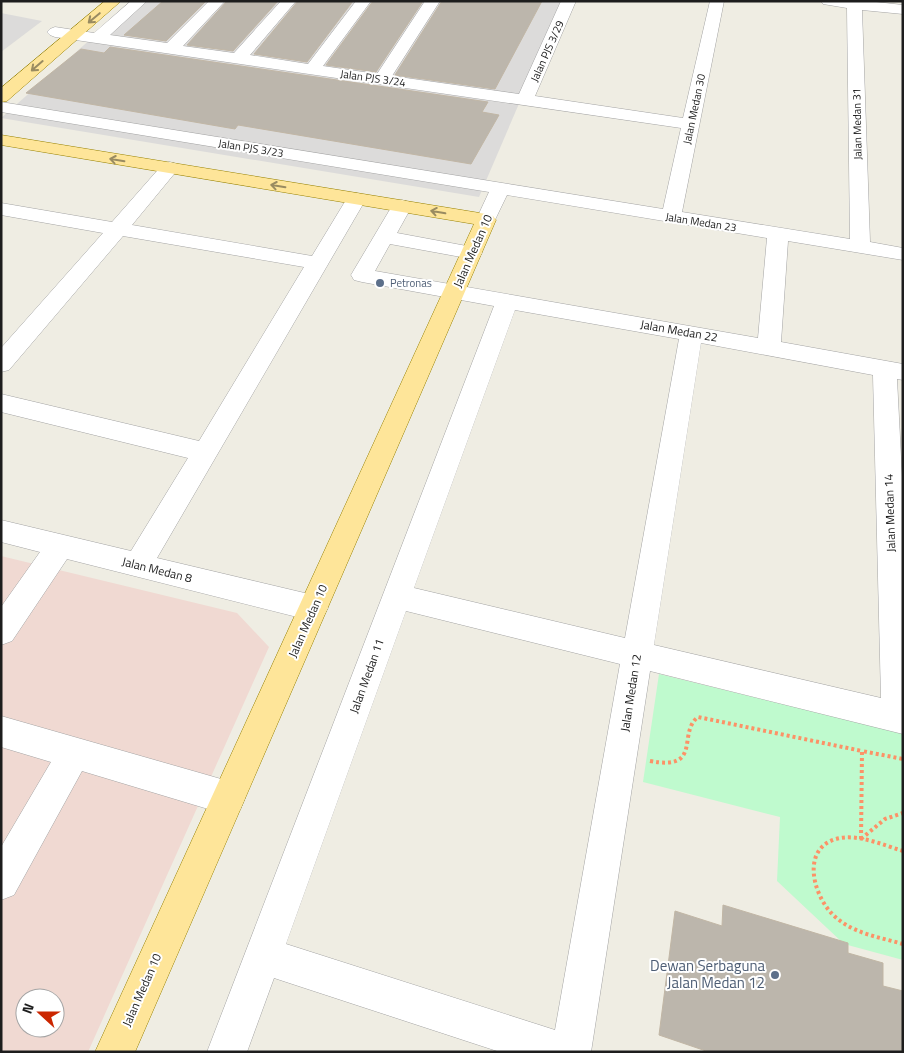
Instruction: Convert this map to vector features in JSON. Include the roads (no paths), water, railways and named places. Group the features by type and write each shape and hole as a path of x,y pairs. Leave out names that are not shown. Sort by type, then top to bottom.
{"main road":[{"path":"1,77 93,1"},
{"path":"1,97 114,1"},
{"path":"1,140 486,220"},
{"name":"Jalan Medan 10","path":"115,1052 456,291 486,220"}],"street":[{"path":"98,38 140,1"},
{"path":"171,49 218,1"},
{"path":"238,59 289,1"},
{"path":"312,70 364,1"},
{"path":"381,80 433,1"},
{"name":"Jalan PJS 3/29","path":"525,100 569,1"},
{"name":"Jalan Medan 30","path":"671,217 718,1"},
{"path":"828,1 903,10"},
{"name":"Jalan Medan 31","path":"854,3 860,247"},
{"name":"Jalan PJS 3/24","path":"55,32 691,124"},
{"name":"Jalan PJS 3/23","path":"1,108 500,189"},
{"path":"1,364 170,168"},
{"name":"Jalan Medan 23","path":"500,189 903,254"},
{"name":"Jalan Medan 10","path":"486,220 500,189"},
{"path":"138,565 356,198"},
{"path":"402,206 384,237 472,253"},
{"path":"1,209 317,264"},
{"path":"769,347 778,234"},
{"name":"Jalan Medan 22","path":"384,237 362,275 894,370"},
{"name":"Jalan Medan 11","path":"227,1052 508,300"},
{"name":"Jalan Medan 12","path":"571,1052 691,334"},
{"name":"Jalan Medan 14","path":"894,370 900,719"},
{"path":"1,403 205,452"},
{"name":"Jalan Medan 8","path":"1,531 313,608"},
{"path":"1,632 60,546"},
{"path":"397,596 900,719"},
{"path":"1,731 228,798"},
{"path":"1,882 74,753"},
{"path":"264,955 562,1052"}],"place":[{"name":"Petronas","path":"380,283"},
{"name":"Dewan Serbaguna Jalan Medan 12","path":"775,975"}]}
